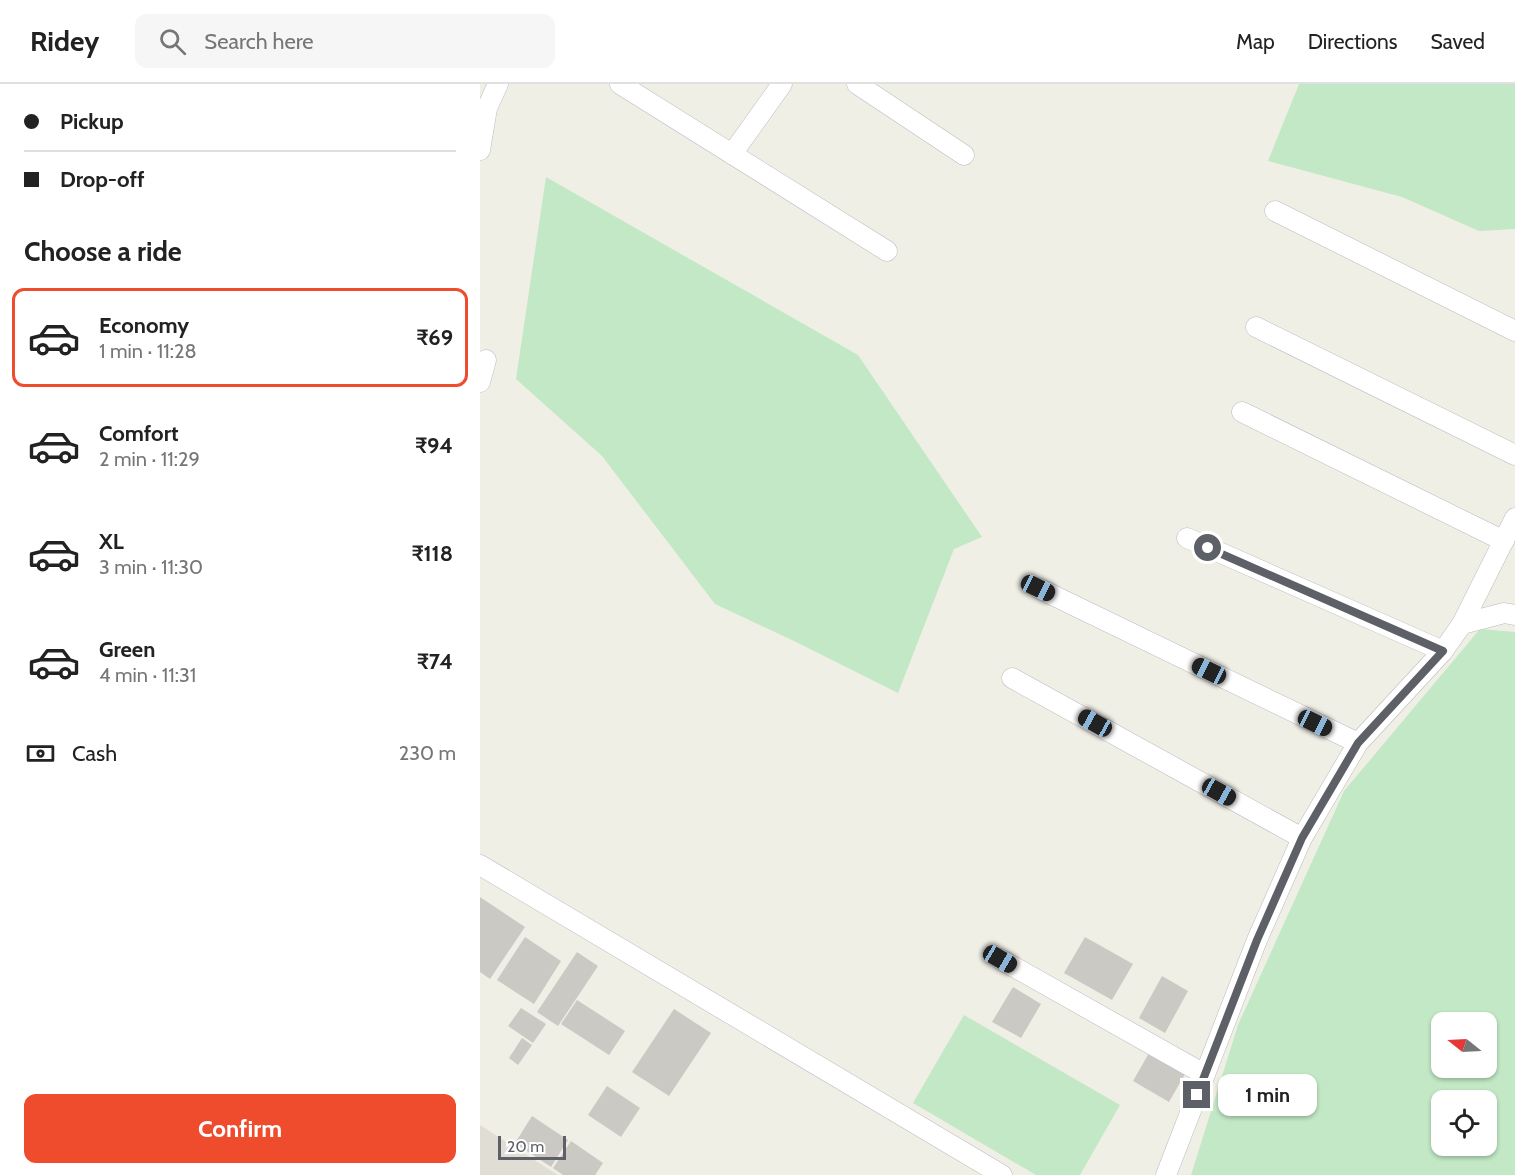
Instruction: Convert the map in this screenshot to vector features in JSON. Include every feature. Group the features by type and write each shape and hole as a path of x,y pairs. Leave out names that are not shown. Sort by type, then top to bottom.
{"street":[{"path":"480,150 483,107 498,84"},
{"path":"620,84 887,251"},
{"path":"732,154 782,84"},
{"path":"857,84 964,155"},
{"path":"1275,211 1515,331"},
{"path":"1256,327 1515,455"},
{"path":"480,382 486,360"},
{"path":"1242,412 1504,541"},
{"path":"1166,1175 1257,940 1302,838 1358,743 1443,651 1462,624 1515,518"},
{"path":"1187,538 1443,651"},
{"path":"1038,588 1358,743"},
{"path":"1462,624 1504,613 1515,615"},
{"path":"1012,678 1302,838"},
{"path":"480,865 1002,1175"},
{"path":"1000,959 1204,1074"}],"shaded area":[{"path":"480,1125 558,1175 480,1175"}],"green space":[{"path":"1299,84 1515,84 1515,229 1479,231 1402,197 1268,161"},
{"path":"546,177 858,355 982,537 954,549 898,693 715,604 602,456 516,379"},
{"path":"1480,629 1515,632 1515,1175 1191,1175 1238,1025 1344,791"},
{"path":"964,1015 1120,1105 1080,1175 1036,1175 913,1103"}],"building":[{"path":"480,897 525,927 490,979 480,972"},
{"path":"525,937 561,961 534,1004 497,980"},
{"path":"1085,937 1133,964 1112,1000 1064,973"},
{"path":"577,952 598,966 558,1026 537,1012"},
{"path":"1162,976 1188,991 1165,1033 1139,1018"},
{"path":"1013,987 1041,1004 1021,1038 992,1022"},
{"path":"577,1000 625,1031 609,1055 561,1024"},
{"path":"521,1008 546,1024 533,1043 508,1026"},
{"path":"674,1009 711,1033 669,1096 632,1072"},
{"path":"522,1038 532,1045 518,1065 509,1058"},
{"path":"1149,1053 1185,1074 1169,1102 1133,1081"},
{"path":"607,1086 640,1108 621,1137 588,1115"},
{"path":"532,1116 568,1140 551,1167 515,1143"},
{"path":"571,1141 603,1163 595,1175 563,1175 553,1168"}],"route":[{"path":"1197,1095 1257,940 1302,838 1358,743 1443,651 1208,548"}]}
